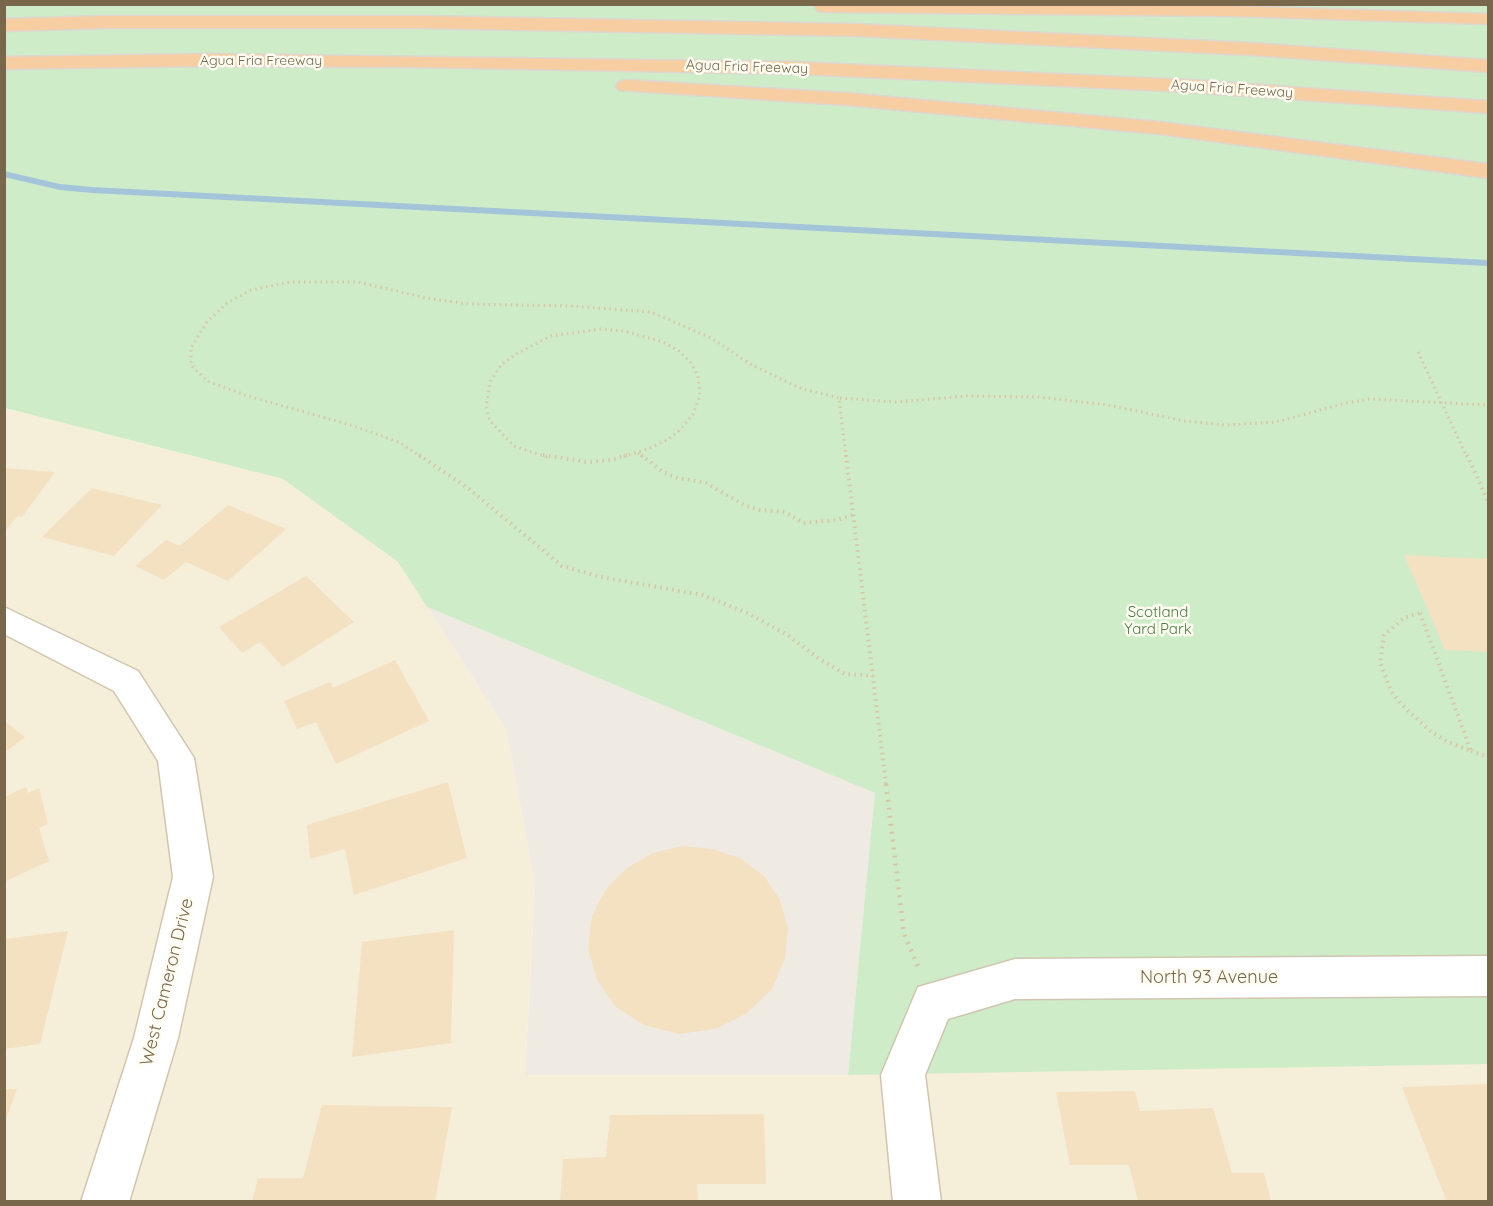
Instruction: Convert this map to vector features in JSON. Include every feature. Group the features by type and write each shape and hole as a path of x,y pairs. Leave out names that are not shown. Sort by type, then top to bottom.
{"highway":[{"path":"229,23 345,9 565,7"},
{"path":"809,7 1217,11 1488,18"},
{"path":"4,25 109,22 438,22 855,30 1251,49 1488,66"},
{"path":"206,60 310,75 510,80 682,88 982,110 1182,130 1488,171"},
{"name":"Agua Fria Freeway","path":"4,63 206,60 571,63 797,68 1190,86 1488,107"}],"street":[{"name":"West Cameron Drive","path":"4,619 126,681 176,758 193,878 156,1038 105,1202"},
{"name":"North 93 Avenue","path":"933,1002 1015,979 1488,976"},
{"path":"917,1202 903,1075 933,1002"}],"path":[{"path":"873,676 844,674 786,634 747,613 703,595 601,577 562,566 469,489 399,442 354,426 248,396 207,381 191,365 191,348 207,322 226,303 251,290 290,282 358,282 431,298 469,303 571,306 651,312 711,338 752,365 802,389 839,398 896,402 967,396 1039,397 1098,404 1184,420 1226,425 1276,422 1346,403 1370,399 1488,405"},
{"path":"602,329 624,331 663,342 679,351 691,363 698,376 700,396 693,414 681,429 667,440 638,453 611,460 564,460 514,446 490,421 486,407 491,380 501,365 516,354 551,336 602,329"},
{"path":"1418,352 1488,501"},
{"path":"839,398 904,934 933,1002"},
{"path":"638,453 663,472 678,478 706,483 746,506 759,510 785,512 803,523 837,520 852,515"},
{"path":"1471,752 1420,613 1404,618 1384,635 1381,648 1380,662 1391,691 1401,704 1430,731 1471,752 1488,758"}],"shaded area":[{"path":"5,408 283,479 398,562 506,729 535,886 525,1075 848,1075 1488,1033 1488,1201 5,1202"},
{"path":"427,607 876,793 848,1075 525,1075 535,886 506,729"}],"green space":[{"name":"Scotland Yard Park","path":"5,5 1488,5 1488,1064 848,1075 875,793 427,607 398,562 283,479 5,408"}],"building":[{"path":"4,468 55,472 22,517 18,516 4,532"},
{"path":"92,488 162,505 114,556 42,537"},
{"path":"228,505 286,529 228,581 186,562 164,580 135,566 166,540 180,546"},
{"path":"1404,555 1488,559 1488,652 1445,650"},
{"path":"306,576 354,622 283,667 260,642 242,653 219,627"},
{"path":"395,660 429,721 336,764 316,722 297,729 284,701 330,682 333,688"},
{"path":"4,721 25,737 4,753"},
{"path":"448,782 467,858 354,895 345,849 310,859 307,825"},
{"path":"26,787 28,793 39,788 48,824 39,828 49,861 4,882 4,797"},
{"path":"683,846 713,849 740,858 764,876 780,900 788,928 785,958 772,989 747,1013 715,1029 679,1034 644,1025 616,1007 597,980 588,948 592,916 606,889 627,868 653,853"},
{"path":"454,930 451,1043 352,1057 362,942"},
{"path":"68,931 40,1044 4,1049 4,939"},
{"path":"1488,1084 1488,1202 1447,1202 1402,1087"},
{"path":"4,1089 17,1089 5,1122 4,1122"},
{"path":"1135,1091 1140,1111 1213,1108 1232,1173 1264,1173 1271,1202 1138,1202 1129,1165 1070,1165 1056,1092"},
{"path":"322,1105 452,1107 435,1202 252,1202 258,1178 303,1178"},
{"path":"764,1114 766,1184 697,1184 698,1202 560,1202 563,1159 606,1157 610,1115"}],"waterway":[{"path":"4,174 60,187 92,190 1488,263"}]}
